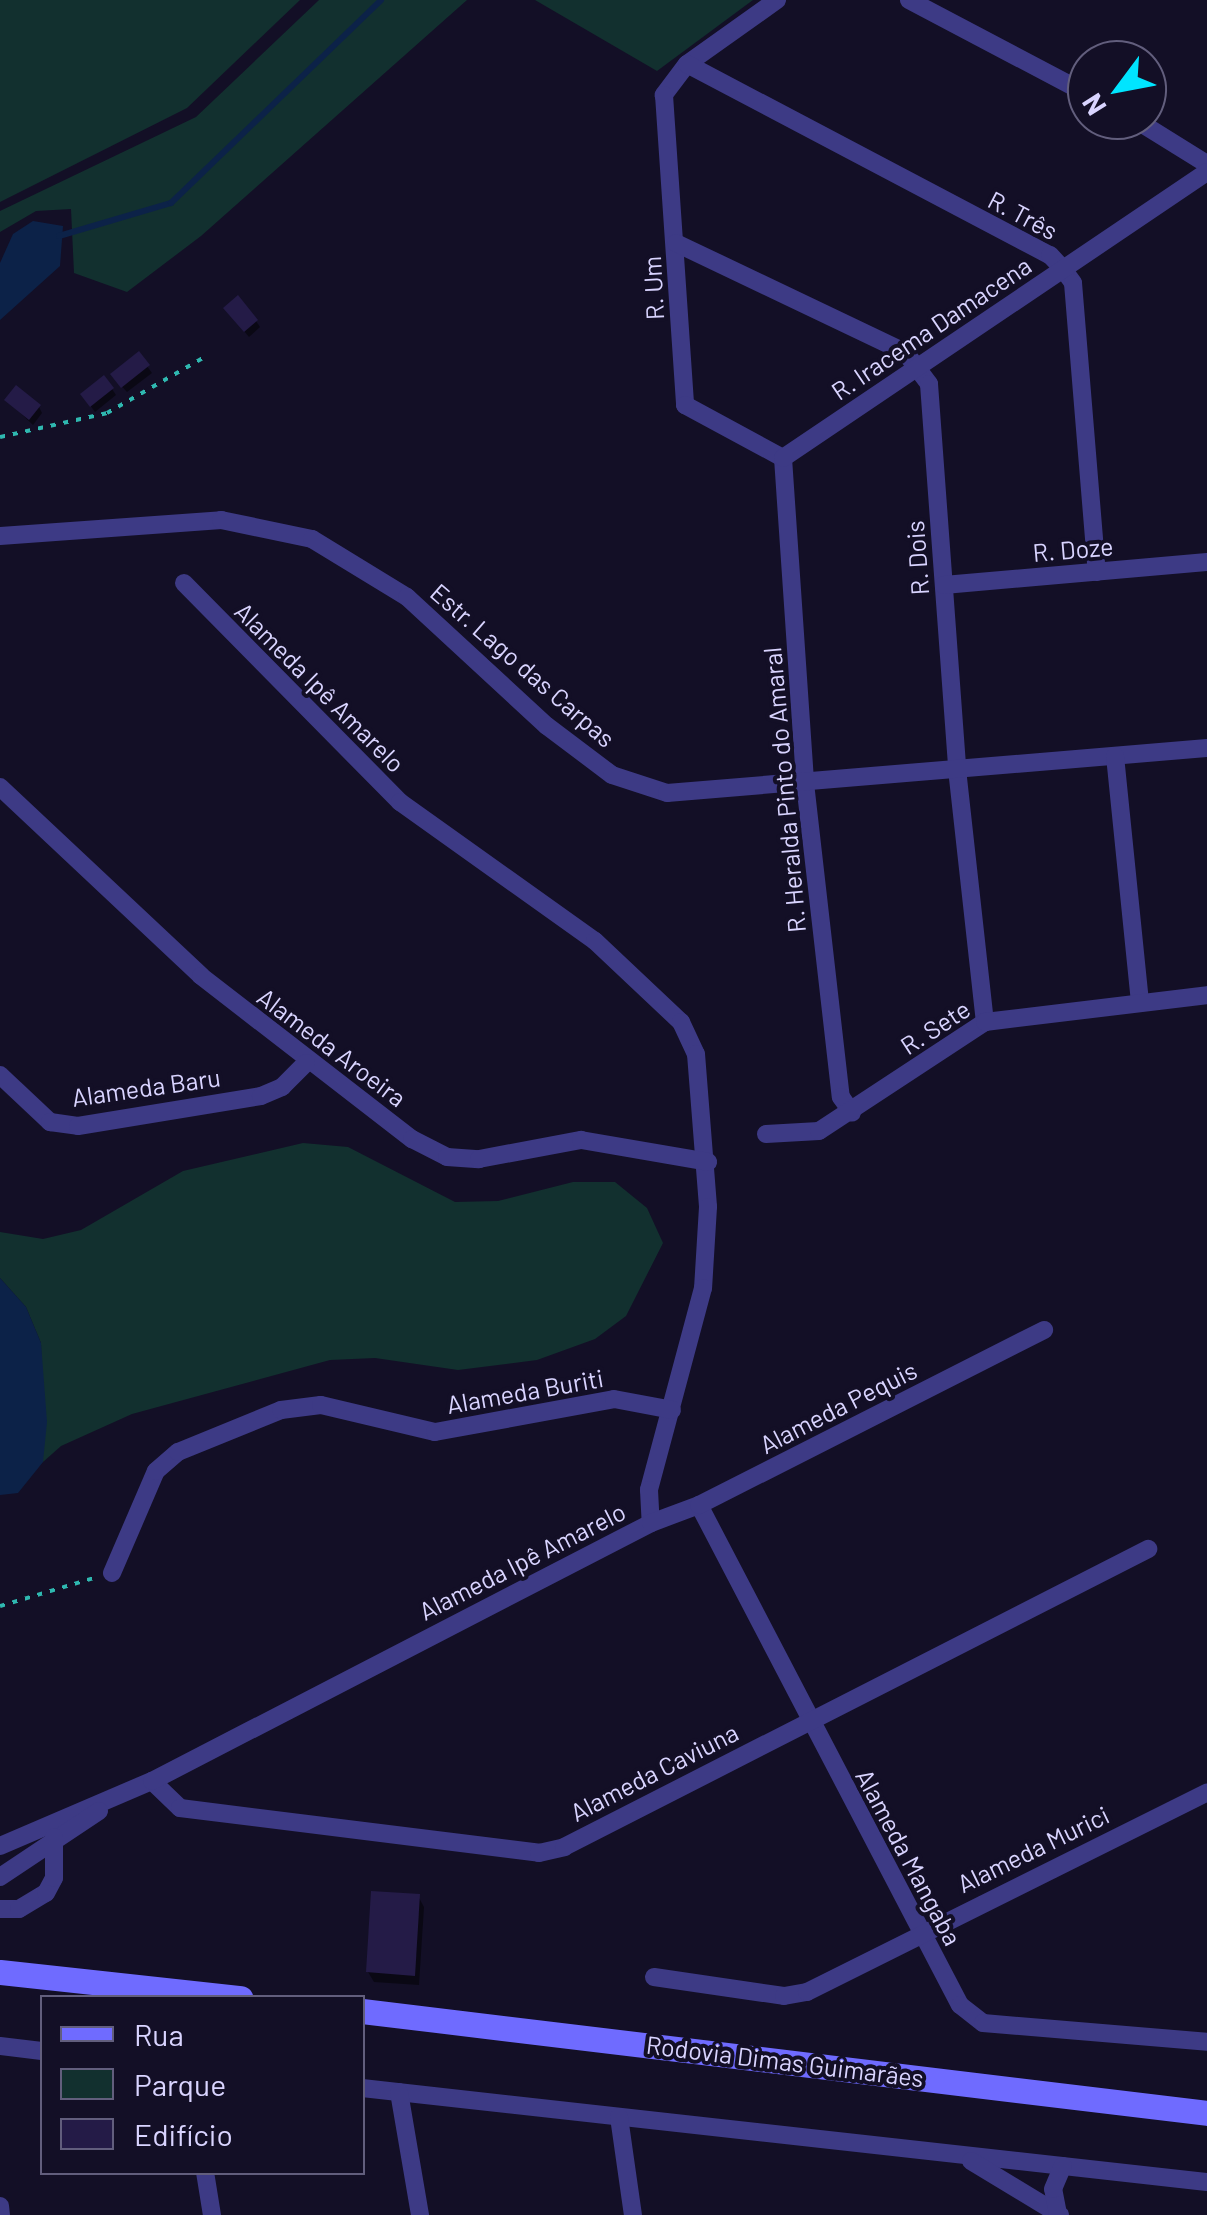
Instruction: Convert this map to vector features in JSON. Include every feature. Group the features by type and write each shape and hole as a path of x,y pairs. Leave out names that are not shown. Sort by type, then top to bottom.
{"main road":[{"path":"0,1972 213,1995"},
{"name":"Rodovia Dimas Guimarães","path":"365,2012 1207,2113"}],"street":[{"path":"687,64 777,0"},
{"path":"909,0 1067,83"},
{"name":"R. Um","path":"687,64 664,95 685,405 783,458"},
{"name":"R. Três","path":"687,64 1050,255 1063,268 1073,283 1097,572"},
{"path":"1167,139 1207,164"},
{"name":"R. Iracema Damacena","path":"783,458 1207,172"},
{"path":"676,243 905,352 920,366"},
{"name":"R. Dois","path":"920,366 929,384 957,769 984,1022"},
{"name":"R. Heralda Pinto do Amaral","path":"783,458 804,783 841,1097 852,1113"},
{"name":"Estr. Lago das Carpas","path":"0,536 221,520 312,539 407,597 547,726 612,774 667,793 1207,748"},
{"name":"R. Doze","path":"944,585 1207,562"},
{"name":"Alameda Ipê Amarelo","path":"0,1846 49,1822 152,1782 651,1522 649,1490 702,1288 708,1162 696,1054 681,1022 595,941 400,802 184,583"},
{"path":"1114,756 1140,1003"},
{"name":"Alameda Aroeira","path":"0,787 201,976 306,1063 447,1156 479,1159 580,1140 708,1162"},
{"name":"R. Sete","path":"766,1134 819,1131 852,1113 984,1022 1207,995"},
{"name":"Alameda Baru","path":"0,1075 50,1122 78,1126 261,1096 306,1063"},
{"name":"Alameda Pequis","path":"651,1522 699,1506 1044,1330"},
{"name":"Alameda Buriti","path":"112,1573 156,1471 178,1452 281,1410 321,1405 436,1432 598,1400 672,1410"},
{"name":"Alameda Mangaba","path":"699,1506 808,1721 960,2005 983,2023 1207,2042"},
{"name":"Alameda Caviuna","path":"152,1782 180,1808 539,1853 564,1847 1148,1548"},
{"name":"Alameda Murici","path":"654,1977 784,1996 807,1992 920,1932 1207,1793"},
{"name":"Alameda Ipê Amarelo","path":"0,1877 56,1843 116,1798"},
{"path":"0,1909 19,1909 46,1892 54,1878 56,1843 49,1822"},
{"path":"0,2046 40,2051"},
{"path":"365,2088 1207,2182"},
{"path":"399,2092 420,2215"},
{"path":"619,2117 633,2215"},
{"path":"964,2156 1059,2214"},
{"path":"1059,2214 1052,2189 1063,2166"},
{"path":"206,2175 212,2215"},
{"path":"0,2206 2,2215"}],"path":[{"path":"0,437 106,412 203,358"},
{"path":"0,1606 112,1573"}],"green space":[{"path":"0,0 300,0 187,108 0,202"},
{"path":"319,0 467,0 201,236 127,292 74,273 71,209 36,211 0,232 0,211 196,117"},
{"path":"535,0 753,0 657,71"},
{"path":"303,1143 348,1147 455,1202 498,1201 573,1182 615,1182 647,1208 663,1243 626,1316 595,1339 537,1360 458,1370 375,1358 330,1360 132,1414 61,1446 43,1462 41,1343 26,1307 0,1278 0,1232 43,1239 81,1230 183,1171"}],"water":[{"path":"33,221 63,226 60,266 0,320 0,263 13,234"},
{"path":"0,1278 26,1307 41,1343 47,1422 43,1462 18,1493 0,1495"}],"building":[{"path":"238,295 258,320 244,332 223,308"},
{"path":"139,351 150,365 121,388 110,374"},
{"path":"104,375 114,388 90,407 80,394"},
{"path":"16,385 41,405 29,420 4,400"},
{"path":"371,1891 420,1894 415,1976 366,1972"}],"waterway":[{"path":"59,236 171,203 381,0"}]}
